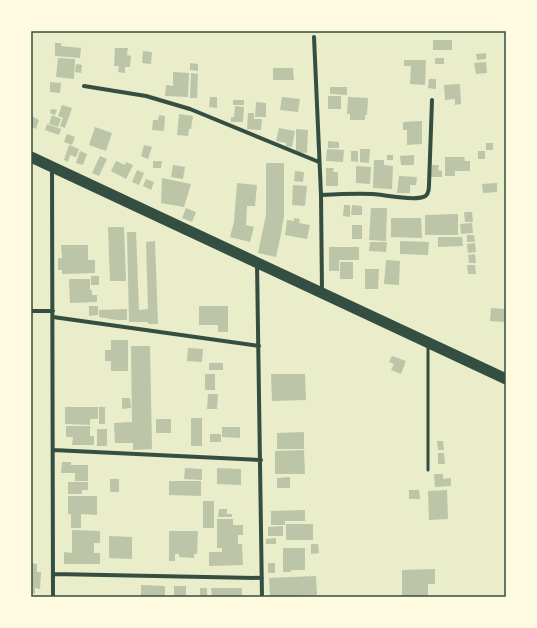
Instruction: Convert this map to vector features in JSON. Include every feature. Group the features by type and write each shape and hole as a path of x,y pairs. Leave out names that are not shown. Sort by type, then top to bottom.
{"highway":[{"path":"31,157 506,379"}],"street":[{"path":"314,37 321,195 322,294"},
{"path":"84,86 146,96 190,109 319,162"},
{"path":"321,195 351,193 411,198 423,198 426,196 428,193 429,184 432,100"},
{"path":"52,167 53,597"},
{"path":"257,263 262,597"},
{"path":"31,310 53,311"},
{"path":"53,316 259,346"},
{"path":"53,450 261,460"},
{"path":"54,574 262,578"}],"lane":[{"path":"428,343 428,470"}],"building":[{"path":"433,40 452,40 452,50 433,50"},
{"path":"55,43 61,43 61,46 81,48 80,58 55,56"},
{"path":"115,48 128,48 127,55 131,56 130,67 125,67 125,73 118,72 119,66 114,66"},
{"path":"143,51 152,52 151,64 142,63"},
{"path":"486,53 486,59 477,60 476,54"},
{"path":"58,58 75,59 74,79 56,77"},
{"path":"435,58 444,58 444,64 435,64"},
{"path":"404,60 426,60 425,85 410,84 411,66 404,66"},
{"path":"486,62 487,73 476,74 474,63"},
{"path":"190,63 198,64 198,71 190,70"},
{"path":"76,64 82,65 81,73 75,72"},
{"path":"273,68 293,68 294,80 273,80"},
{"path":"173,72 189,73 188,97 165,96 166,85 173,86"},
{"path":"191,73 198,74 197,98 190,98"},
{"path":"429,79 436,79 436,89 428,88"},
{"path":"50,82 61,83 60,93 50,92"},
{"path":"460,84 461,104 455,105 455,99 445,100 444,85"},
{"path":"330,87 347,87 347,95 330,94"},
{"path":"328,96 341,96 341,109 328,109"},
{"path":"210,97 217,97 217,108 209,107"},
{"path":"282,97 300,99 298,112 280,110"},
{"path":"348,97 368,98 367,115 365,115 365,120 350,120 350,114 347,114"},
{"path":"233,100 244,100 244,105 233,105"},
{"path":"256,102 266,103 266,117 255,117"},
{"path":"62,105 72,108 65,128 60,126 63,118 58,116"},
{"path":"235,106 244,107 243,122 231,122 231,117 234,117"},
{"path":"51,109 57,110 55,115 50,113"},
{"path":"248,113 254,113 254,119 262,119 261,130 247,129"},
{"path":"179,114 193,116 191,129 189,129 188,136 177,135"},
{"path":"52,115 61,119 58,127 49,124"},
{"path":"159,115 165,116 164,131 152,130 153,120 158,120"},
{"path":"31,116 39,120 36,129 31,127"},
{"path":"422,121 422,144 407,145 407,130 403,130 403,122"},
{"path":"47,124 61,129 59,135 45,130"},
{"path":"95,127 112,133 106,151 89,145"},
{"path":"279,128 295,131 292,147 286,146 286,143 276,141"},
{"path":"296,129 308,130 307,153 296,152"},
{"path":"67,134 75,137 72,145 64,142"},
{"path":"328,141 339,142 339,148 328,148"},
{"path":"486,143 493,143 493,150 486,150"},
{"path":"69,145 79,149 76,157 70,155 68,162 64,160"},
{"path":"144,145 152,147 148,159 141,156"},
{"path":"327,149 344,150 343,162 326,161"},
{"path":"360,149 370,149 369,163 360,162"},
{"path":"80,151 87,154 83,165 76,163"},
{"path":"351,151 358,151 358,162 351,161"},
{"path":"478,151 485,151 485,159 478,159"},
{"path":"387,155 393,155 393,160 387,160"},
{"path":"414,155 414,165 401,165 400,156"},
{"path":"100,156 107,159 99,176 92,173"},
{"path":"445,157 464,157 465,161 470,161 470,171 455,171 455,176 445,176"},
{"path":"374,160 384,160 384,165 393,166 392,189 373,188"},
{"path":"116,161 125,165 126,162 133,165 126,179 111,171"},
{"path":"153,161 162,161 161,168 153,168"},
{"path":"266,163 284,163 284,216 276,257 258,253 266,215"},
{"path":"173,165 185,167 183,179 171,177"},
{"path":"432,165 439,165 438,170 442,171 442,177 431,177"},
{"path":"356,166 371,167 370,184 356,183"},
{"path":"326,168 334,168 333,172 338,172 338,186 326,186"},
{"path":"137,170 144,173 139,185 132,182"},
{"path":"295,171 304,172 303,182 294,181"},
{"path":"399,176 417,177 416,185 410,185 410,193 397,193"},
{"path":"162,178 191,184 184,207 161,203"},
{"path":"146,179 154,182 151,190 143,186"},
{"path":"237,183 257,185 255,206 247,206 246,225 254,227 250,242 230,237 234,222"},
{"path":"497,183 497,192 483,193 482,184"},
{"path":"293,185 307,186 305,206 292,205"},
{"path":"344,205 350,205 350,217 343,216"},
{"path":"352,205 362,206 362,215 351,215"},
{"path":"186,208 196,212 192,222 182,218"},
{"path":"371,208 387,208 386,241 369,240"},
{"path":"464,212 472,212 473,222 465,222"},
{"path":"458,214 458,235 425,235 425,215"},
{"path":"294,218 300,219 299,223 310,225 307,239 285,235 287,220 294,221"},
{"path":"391,218 421,218 422,238 391,237"},
{"path":"472,223 473,233 461,234 460,224"},
{"path":"352,225 362,225 362,239 352,239"},
{"path":"108,227 124,227 126,281 110,281"},
{"path":"127,232 136,232 139,310 148,309 146,242 155,241 158,324 148,324 148,322 129,322"},
{"path":"467,235 474,235 475,242 467,242"},
{"path":"438,237 462,237 463,246 438,247"},
{"path":"400,241 429,242 428,255 400,254"},
{"path":"370,242 387,242 386,252 369,251"},
{"path":"475,243 476,252 468,253 467,244"},
{"path":"61,245 88,245 88,260 95,260 95,273 62,274 62,270 58,270 58,258 62,258"},
{"path":"329,247 359,247 359,260 339,260 339,271 329,271"},
{"path":"475,254 476,263 469,263 468,255"},
{"path":"386,260 400,261 399,285 384,284"},
{"path":"340,262 353,262 353,279 340,279"},
{"path":"467,265 475,265 476,274 468,274"},
{"path":"365,269 379,269 378,289 365,289"},
{"path":"91,276 99,276 99,285 91,285"},
{"path":"69,279 90,279 90,290 92,290 92,295 97,295 97,302 70,303"},
{"path":"89,306 98,306 98,315 89,316"},
{"path":"199,306 228,306 228,332 218,332 218,325 199,325"},
{"path":"491,308 505,309 504,322 490,321"},
{"path":"127,309 127,320 99,317 99,310"},
{"path":"111,340 128,340 128,371 111,371 111,361 105,361 105,350 111,350"},
{"path":"131,346 150,346 152,449 133,450 133,443 115,443 114,423 132,422"},
{"path":"188,348 203,349 202,362 187,361"},
{"path":"392,356 406,361 401,374 391,370 394,364 389,362"},
{"path":"209,363 223,363 223,370 209,370"},
{"path":"205,374 215,374 215,390 205,390"},
{"path":"271,374 305,374 306,400 272,401"},
{"path":"208,394 218,394 217,409 207,409"},
{"path":"122,398 130,398 131,408 122,409"},
{"path":"65,407 98,407 98,419 90,419 90,425 65,424"},
{"path":"99,407 105,407 105,424 99,424"},
{"path":"191,418 202,418 202,446 191,446"},
{"path":"156,419 171,419 171,433 156,433"},
{"path":"66,426 90,426 90,436 94,436 94,445 72,445 73,437 66,437"},
{"path":"222,427 240,427 240,438 222,437"},
{"path":"97,429 107,429 107,446 97,446"},
{"path":"304,432 304,449 277,449 277,433"},
{"path":"210,434 221,434 221,442 210,442"},
{"path":"437,441 443,441 444,450 438,450"},
{"path":"304,450 305,474 275,474 275,451"},
{"path":"438,453 444,453 445,464 438,464"},
{"path":"62,462 71,462 71,465 88,465 88,481 75,481 75,473 61,473"},
{"path":"185,468 202,469 202,480 184,479"},
{"path":"217,468 241,469 241,485 217,484"},
{"path":"434,474 443,474 443,479 451,478 451,486 435,487"},
{"path":"290,477 290,488 277,488 277,478"},
{"path":"110,479 119,479 119,492 110,492"},
{"path":"169,481 201,481 201,496 169,495"},
{"path":"68,482 88,482 88,490 82,490 82,494 68,494"},
{"path":"409,490 419,490 420,499 409,499"},
{"path":"447,490 448,519 429,520 428,491"},
{"path":"68,496 97,496 97,515 81,514 81,528 71,528 71,514 68,514"},
{"path":"203,501 214,501 214,528 203,528"},
{"path":"219,509 227,509 227,514 232,514 232,517 218,517"},
{"path":"305,510 305,521 285,521 285,525 271,525 271,511"},
{"path":"217,519 233,519 233,525 243,525 243,535 238,535 238,544 242,544 243,565 209,566 209,552 222,552 222,548 217,548"},
{"path":"286,524 313,524 313,540 286,540"},
{"path":"283,526 283,536 268,536 268,527"},
{"path":"72,530 100,531 100,543 94,543 94,553 100,553 100,564 64,564 64,552 72,553"},
{"path":"169,531 198,531 197,554 194,554 194,558 179,557 179,554 175,554 175,561 169,561"},
{"path":"109,536 132,537 132,559 109,558"},
{"path":"276,538 276,544 266,544 266,539"},
{"path":"311,544 318,544 319,553 311,554"},
{"path":"283,548 305,548 305,570 291,570 291,572 283,572"},
{"path":"31,563 37,564 37,572 41,572 40,589 35,588 35,594 31,593"},
{"path":"268,563 275,563 275,573 268,573"},
{"path":"435,569 435,584 428,584 428,597 402,597 402,570"},
{"path":"316,576 317,595 270,597 269,578"},
{"path":"141,585 165,586 165,597 141,597"},
{"path":"174,586 186,586 186,597 174,597"},
{"path":"200,588 207,588 207,597 200,597"},
{"path":"211,588 242,588 242,597 212,597"}]}
